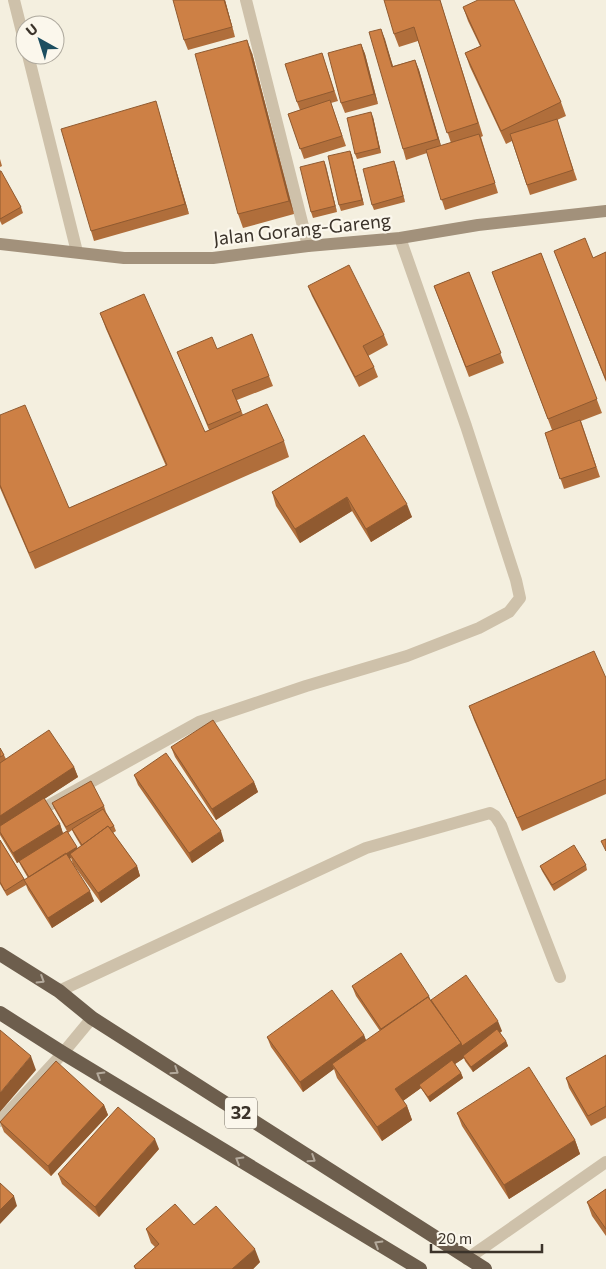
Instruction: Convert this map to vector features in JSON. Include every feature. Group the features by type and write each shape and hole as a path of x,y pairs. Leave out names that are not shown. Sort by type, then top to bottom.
{"highway":[{"name":"32","path":"0,954 59,991 92,1018 485,1269"},
{"name":"32","path":"0,1013 420,1269"}],"main road":[{"name":"Jalan Gorang-Gareng","path":"0,244 124,258 213,258 308,246 400,238 478,225 606,211"}],"street":[{"path":"14,0 18,15"},
{"path":"246,0 308,246"},
{"path":"30,65 77,252"},
{"path":"27,818 199,722 306,686 407,656 479,628 509,612 520,598 516,580 466,426 400,238"},
{"path":"59,991 366,848 490,813 495,816 501,825 560,977"},
{"path":"0,1121 63,1053 92,1018"},
{"path":"467,1259 606,1162"}],"building":[{"path":"173,0 224,0 232,27 184,40"},
{"path":"384,0 440,0 478,123 447,133 414,27 394,34"},
{"path":"478,0 514,0 561,102 501,131 465,53 481,46 463,7"},
{"path":"381,29 392,67 415,60 438,139 403,149 369,32"},
{"path":"247,40 289,201 238,214 195,54"},
{"path":"361,44 374,94 341,103 328,53"},
{"path":"322,53 334,91 297,102 285,64"},
{"path":"330,100 342,136 300,149 288,114"},
{"path":"156,101 185,204 91,231 61,129"},
{"path":"371,112 379,148 355,154 347,118"},
{"path":"557,119 573,170 527,185 510,134"},
{"path":"479,134 495,183 441,200 426,150"},
{"path":"350,151 362,200 339,205 328,156"},
{"path":"324,161 335,206 311,212 300,167"},
{"path":"394,161 403,196 372,205 363,169"},
{"path":"0,171 21,207 0,219"},
{"path":"585,238 593,258 606,252 606,380 554,251"},
{"path":"541,253 597,399 548,419 492,272"},
{"path":"349,265 384,335 363,346 374,367 355,377 308,286"},
{"path":"469,272 501,353 466,367 434,286"},
{"path":"144,294 205,432 267,404 284,441 29,553 0,485 0,415 25,405 69,508 167,465 100,313"},
{"path":"252,334 269,376 232,390 241,411 208,425 177,352 212,337 217,349"},
{"path":"580,420 596,467 560,479 545,433"},
{"path":"364,435 407,504 366,529 347,497 295,529 272,492"},
{"path":"594,651 606,678 606,779 517,818 469,706"},
{"path":"213,720 254,782 212,809 171,747"},
{"path":"49,730 74,767 0,816 0,763"},
{"path":"0,748 4,755 0,757"},
{"path":"166,753 221,831 189,853 134,775"},
{"path":"91,781 104,806 66,827 52,803"},
{"path":"44,798 60,824 13,853 0,832 0,826"},
{"path":"103,809 114,826 110,828 108,826 82,845 72,829"},
{"path":"108,826 137,866 98,893 70,854"},
{"path":"67,831 77,847 29,877 19,861"},
{"path":"606,839 606,851 601,841"},
{"path":"0,840 24,879 5,891 0,882"},
{"path":"574,845 586,865 552,885 540,866"},
{"path":"66,853 90,891 48,918 24,880"},
{"path":"401,953 429,996 381,1029 352,986"},
{"path":"466,975 498,1021 462,1046 431,1000"},
{"path":"332,990 364,1035 300,1082 267,1037"},
{"path":"428,997 461,1043 395,1089 407,1106 377,1127 332,1064"},
{"path":"497,1029 506,1041 471,1067 463,1056"},
{"path":"0,1030 31,1056 0,1093"},
{"path":"606,1055 606,1106 588,1116 566,1078"},
{"path":"452,1060 461,1073 428,1097 419,1085"},
{"path":"56,1061 104,1105 48,1166 0,1122"},
{"path":"529,1067 575,1140 504,1185 457,1113"},
{"path":"118,1107 155,1139 95,1207 58,1174"},
{"path":"0,1183 14,1196 0,1210"},
{"path":"606,1189 606,1229 587,1202"},
{"path":"175,1204 194,1225 216,1206 255,1249 232,1269 136,1269 134,1266 159,1244 146,1229"}]}
